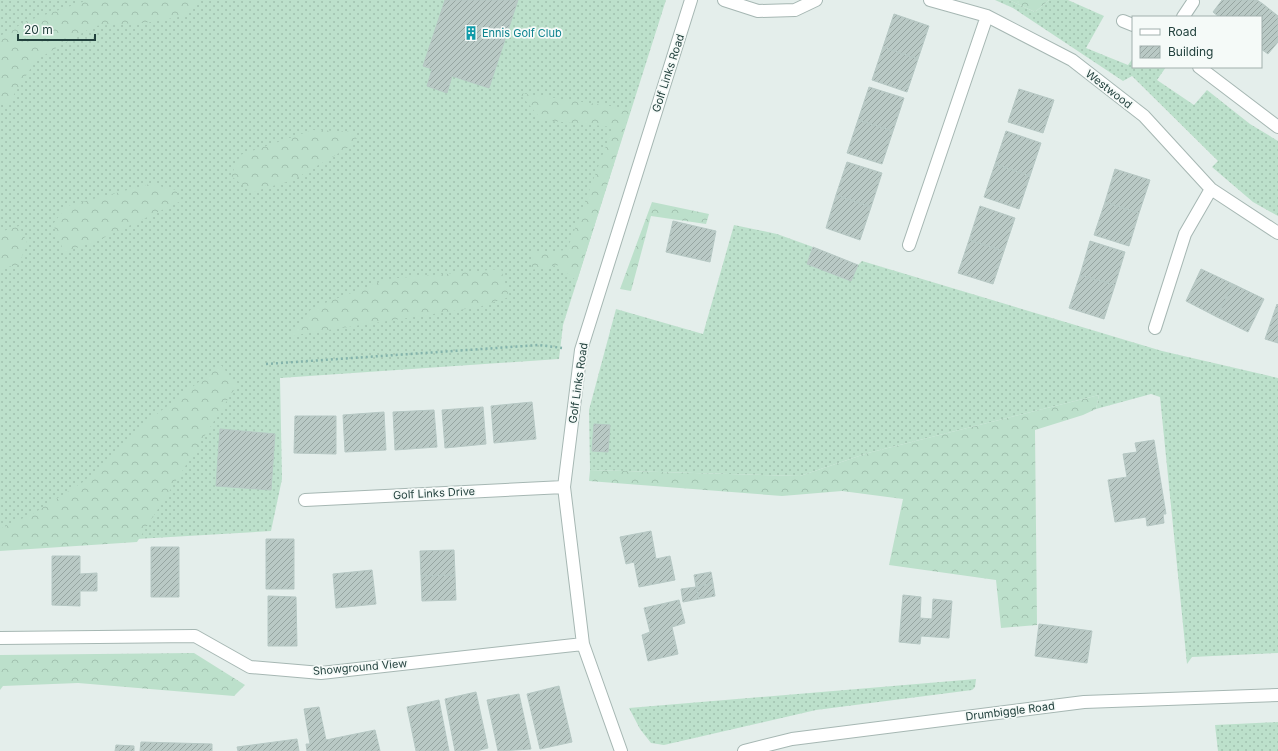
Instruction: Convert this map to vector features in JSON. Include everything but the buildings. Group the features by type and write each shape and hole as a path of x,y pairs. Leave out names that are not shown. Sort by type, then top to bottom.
{"street":[{"name":"Golf Links Road","path":"621,751 583,644 564,487 581,350 691,0"},
{"path":"724,0 758,11 795,10 816,0"},
{"name":"Westwood","path":"930,0 987,16 1072,60 1144,116 1211,189 1278,233"},
{"path":"1184,16 1193,2"},
{"path":"910,245 987,16"},
{"path":"1200,68 1278,127"},
{"path":"1155,328 1185,234 1211,189"},
{"name":"Golf Links Drive","path":"305,500 564,487"},
{"name":"Showground View","path":"0,638 195,636 250,667 321,673 583,644"},
{"name":"Drumbiggle Road","path":"744,751 792,739 1084,702 1278,695"}],"path":[{"path":"266,364 539,345 581,350"}],"green space":[{"name":"Ennis Golf Club","path":"0,0 666,0 563,325 559,359 280,378 282,479 271,531 0,547"},
{"path":"88,0 201,0 184,16 151,22 94,26 36,60 6,107 0,103 0,36 27,21"},
{"path":"995,0 1009,0 1035,12 1049,0 1068,0 1104,16 1086,48 1128,65 1132,59 1132,68 1165,68 1157,80 1194,105 1207,90 1250,124 1278,141 1278,216 1253,202 1212,167 1218,161 1132,76 1123,81 1013,8"},
{"path":"1009,0 1049,0 1035,12"},
{"path":"519,93 631,109 577,281 557,265 531,270 532,253 567,250 613,127 542,120"},
{"path":"313,130 357,132 356,143 293,180 252,192 231,176 240,155"},
{"path":"150,184 176,190 181,201 95,242 64,252 53,224 67,206"},
{"path":"652,202 709,214 706,224 651,216 631,291 620,289"},
{"path":"734,225 777,234 813,247 807,264 851,281 858,265 862,261 1162,351 1278,378 1278,653 1192,657 1187,664 1160,397 1151,394 1096,409 1099,395 868,453 800,476 590,470 589,410 616,309 703,334"},
{"path":"19,226 27,242 19,265 0,268 0,232"},
{"path":"501,269 509,297 479,307 289,336 312,308 388,279"},
{"path":"221,365 237,385 137,542 0,551 0,529 34,513 83,482 153,417"},
{"path":"1099,395 1096,409 1083,415 1035,430 1037,625 1001,628 996,580 889,565 903,499 842,491 782,496 589,481 590,470 800,476 868,453"},
{"path":"194,653 245,685 234,696 78,683 3,686 0,690 0,655"},
{"path":"976,679 975,687 972,690 816,710 664,745 651,743 640,729 629,708"},
{"path":"1278,722 1278,751 1218,751 1215,725"}],"place":[{"name":"Ennis Golf Club","path":"471,33"}]}
